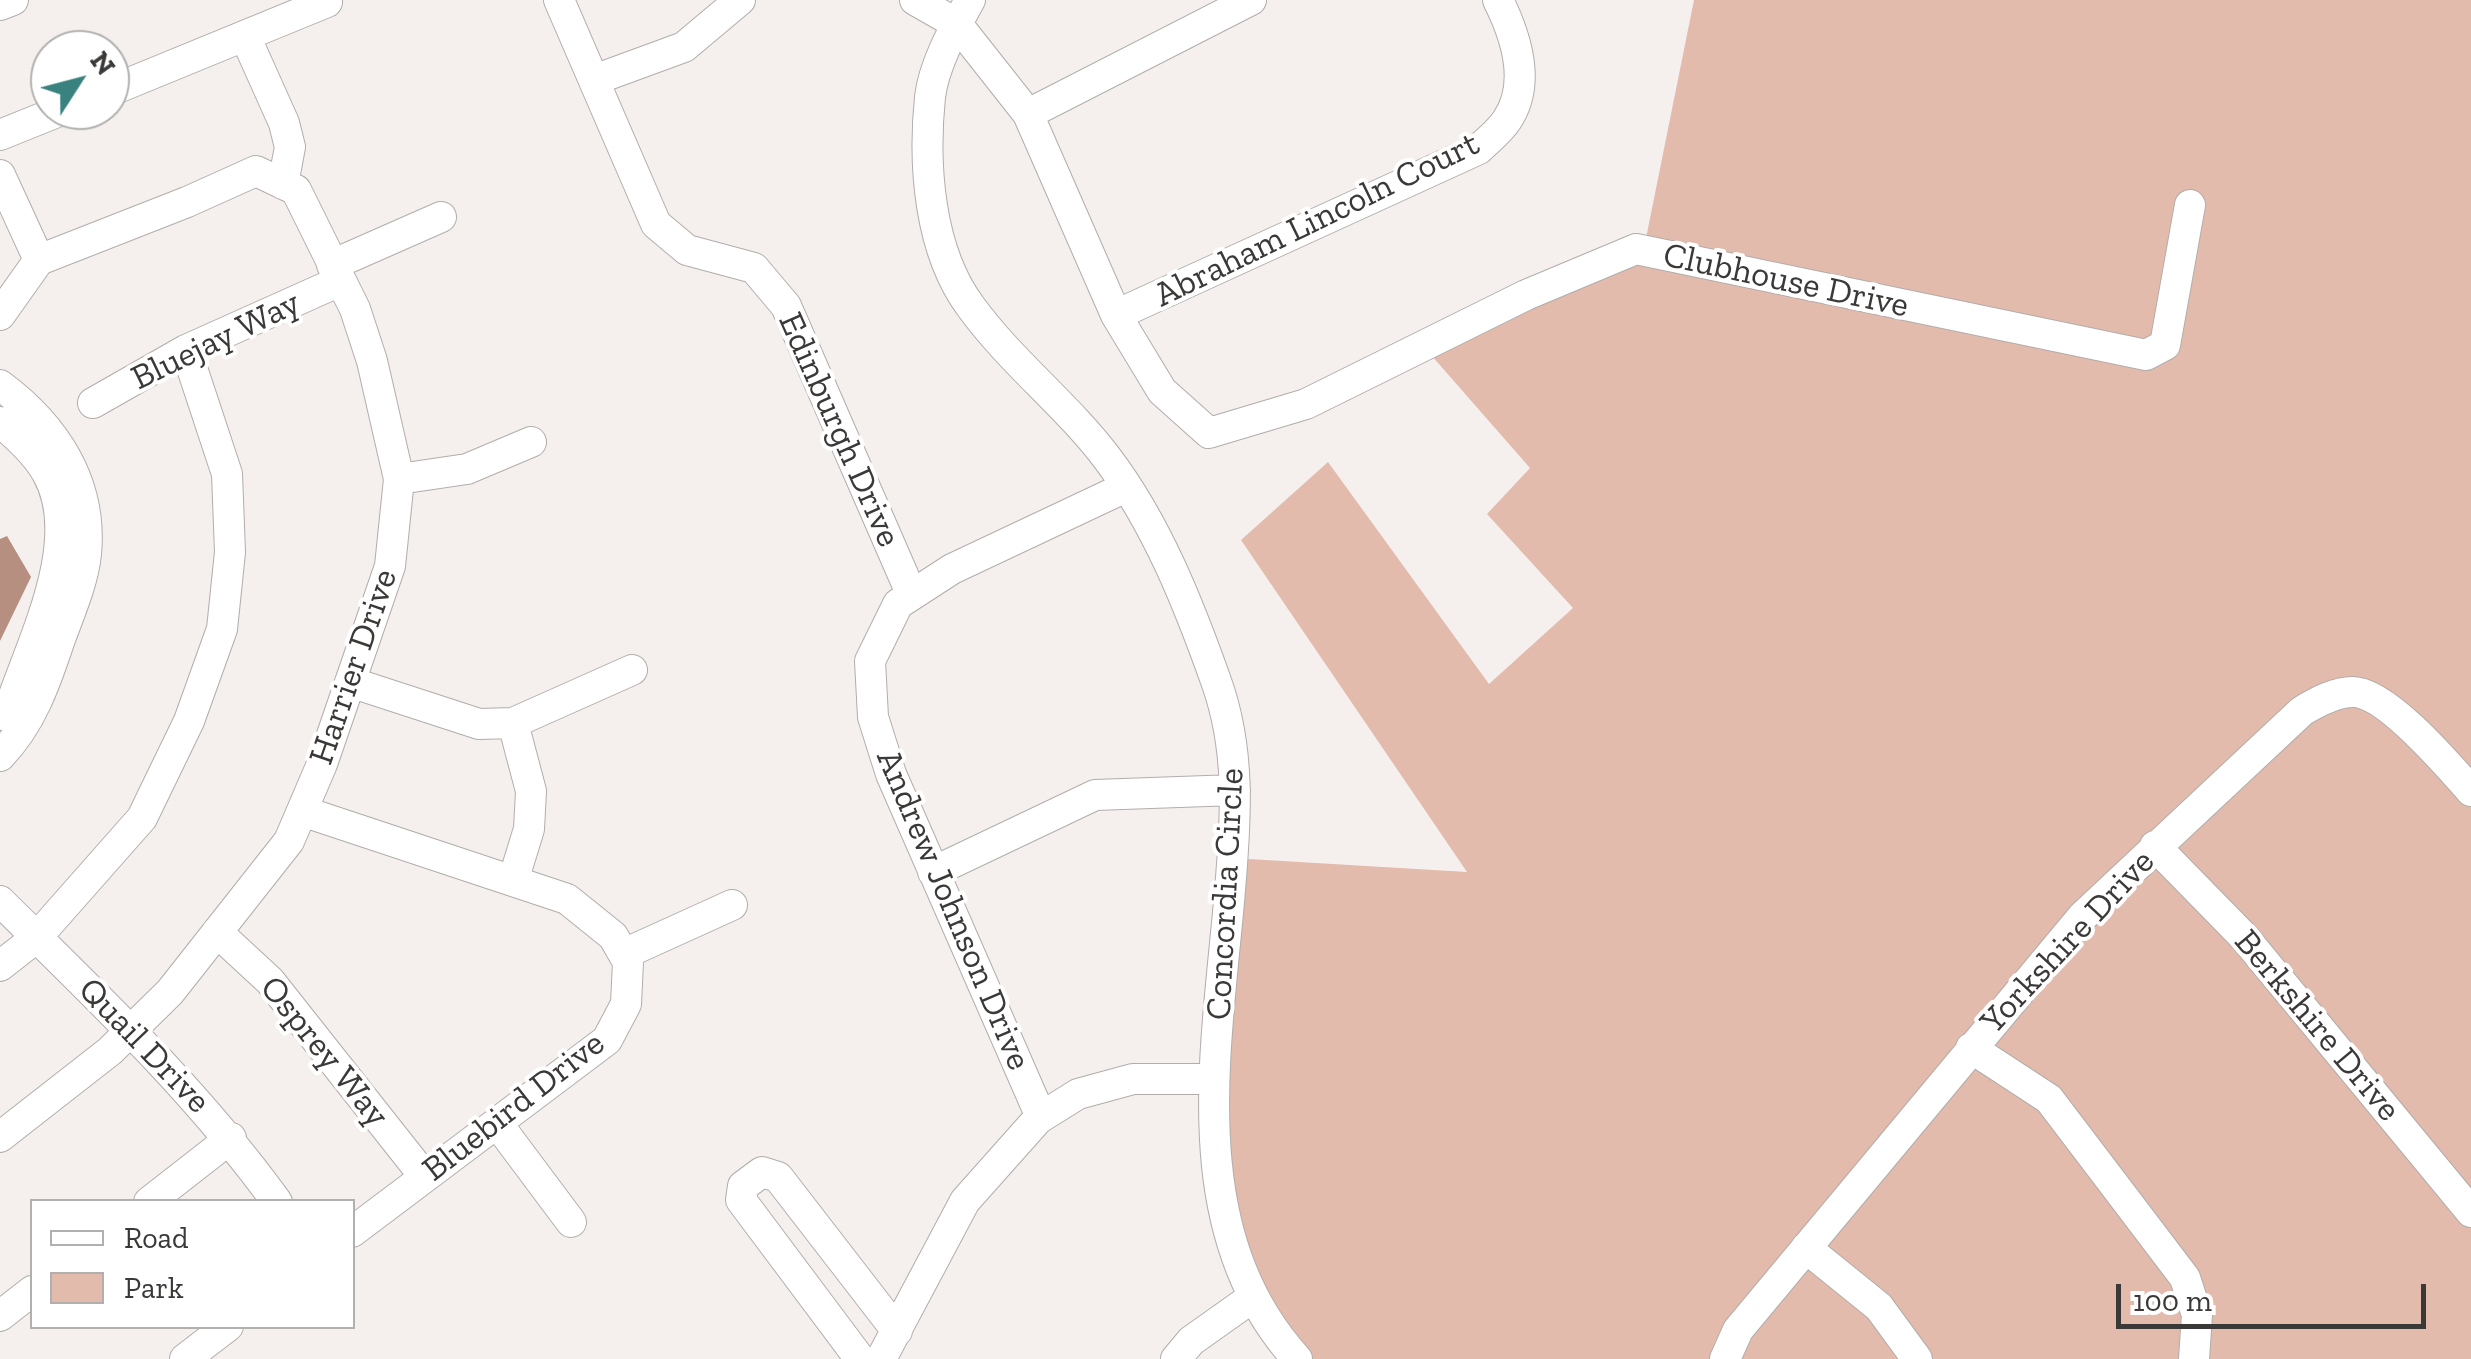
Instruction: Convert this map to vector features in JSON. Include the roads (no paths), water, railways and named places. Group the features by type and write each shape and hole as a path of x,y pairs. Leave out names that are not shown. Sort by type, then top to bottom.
{"street":[{"path":"0,5 13,0"},
{"name":"Edinburgh Drive","path":"559,0 656,224 687,250 754,268 786,306 911,593"},
{"path":"594,80 684,46 740,0"},
{"path":"915,0 963,12 1028,114 1116,316"},
{"path":"1028,114 1251,0"},
{"name":"Abraham Lincoln Court","path":"1116,316 1479,148 1508,119 1522,75 1509,22 1498,0"},
{"path":"130,82 328,2"},
{"name":"Concordia Circle","path":"963,12 930,94 928,201 948,260 968,304 1107,458 1150,524 1218,685 1235,753 1235,828 1214,1079 1214,1156 1227,1233 1252,1297 1297,1359"},
{"path":"0,315 38,260 256,171 283,184 290,147 284,123 245,36"},
{"path":"0,135 30,123"},
{"path":"0,175 38,260"},
{"name":"Harrier Drive","path":"0,1137 110,1052 170,992 289,841 322,764 390,566 400,479 372,361 354,310 296,190 283,184"},
{"name":"Clubhouse Drive","path":"1116,316 1162,391 1209,432 1306,404 1526,295 1636,249 2146,355 2165,345 2190,205"},
{"name":"Bluejay Way","path":"92,403 440,217"},
{"path":"0,966 36,937 142,818 189,722 222,629 230,552 227,474 186,350"},
{"path":"0,384 38,417 56,438 73,469 85,512 86,554 44,686 20,735 0,756"},
{"path":"0,422 20,438 48,474 59,509 58,566 13,698 0,715"},
{"path":"400,479 467,468 531,442"},
{"name":"Andrew Johnson Drive","path":"1041,1118 890,774 874,716 870,661 898,604 911,593 952,569 1126,487"},
{"path":"350,682 479,724 513,724 632,670"},
{"name":"Yorkshire Drive","path":"1725,1359 1738,1330 2082,916 2302,711 2323,699 2355,692 2377,701 2408,724 2471,791"},
{"path":"513,724 531,792 529,829 513,881"},
{"path":"933,872 1095,795 1235,790"},
{"path":"302,811 567,899 614,936 624,954 732,905"},
{"name":"Berkshire Drive","path":"2155,846 2244,937 2471,1212"},
{"name":"Quail Drive","path":"0,900 132,1029 231,1138 275,1199"},
{"name":"Osprey Way","path":"217,932 270,981 425,1177"},
{"name":"Bluebird Drive","path":"355,1230 607,1040 626,1004 628,962 624,954"},
{"path":"1971,1048 2049,1099 2185,1278 2197,1315 2194,1359"},
{"path":"881,1359 966,1200 1041,1118 1078,1094 1133,1079 1214,1079"},
{"path":"497,1123 571,1222"},
{"path":"153,1199 231,1138"},
{"path":"860,1359 741,1200 742,1186 762,1172 778,1177 898,1331"},
{"path":"1806,1248 1879,1307 1917,1359"},
{"path":"0,1316 30,1293"},
{"path":"1176,1359 1192,1341 1252,1297"}]}
